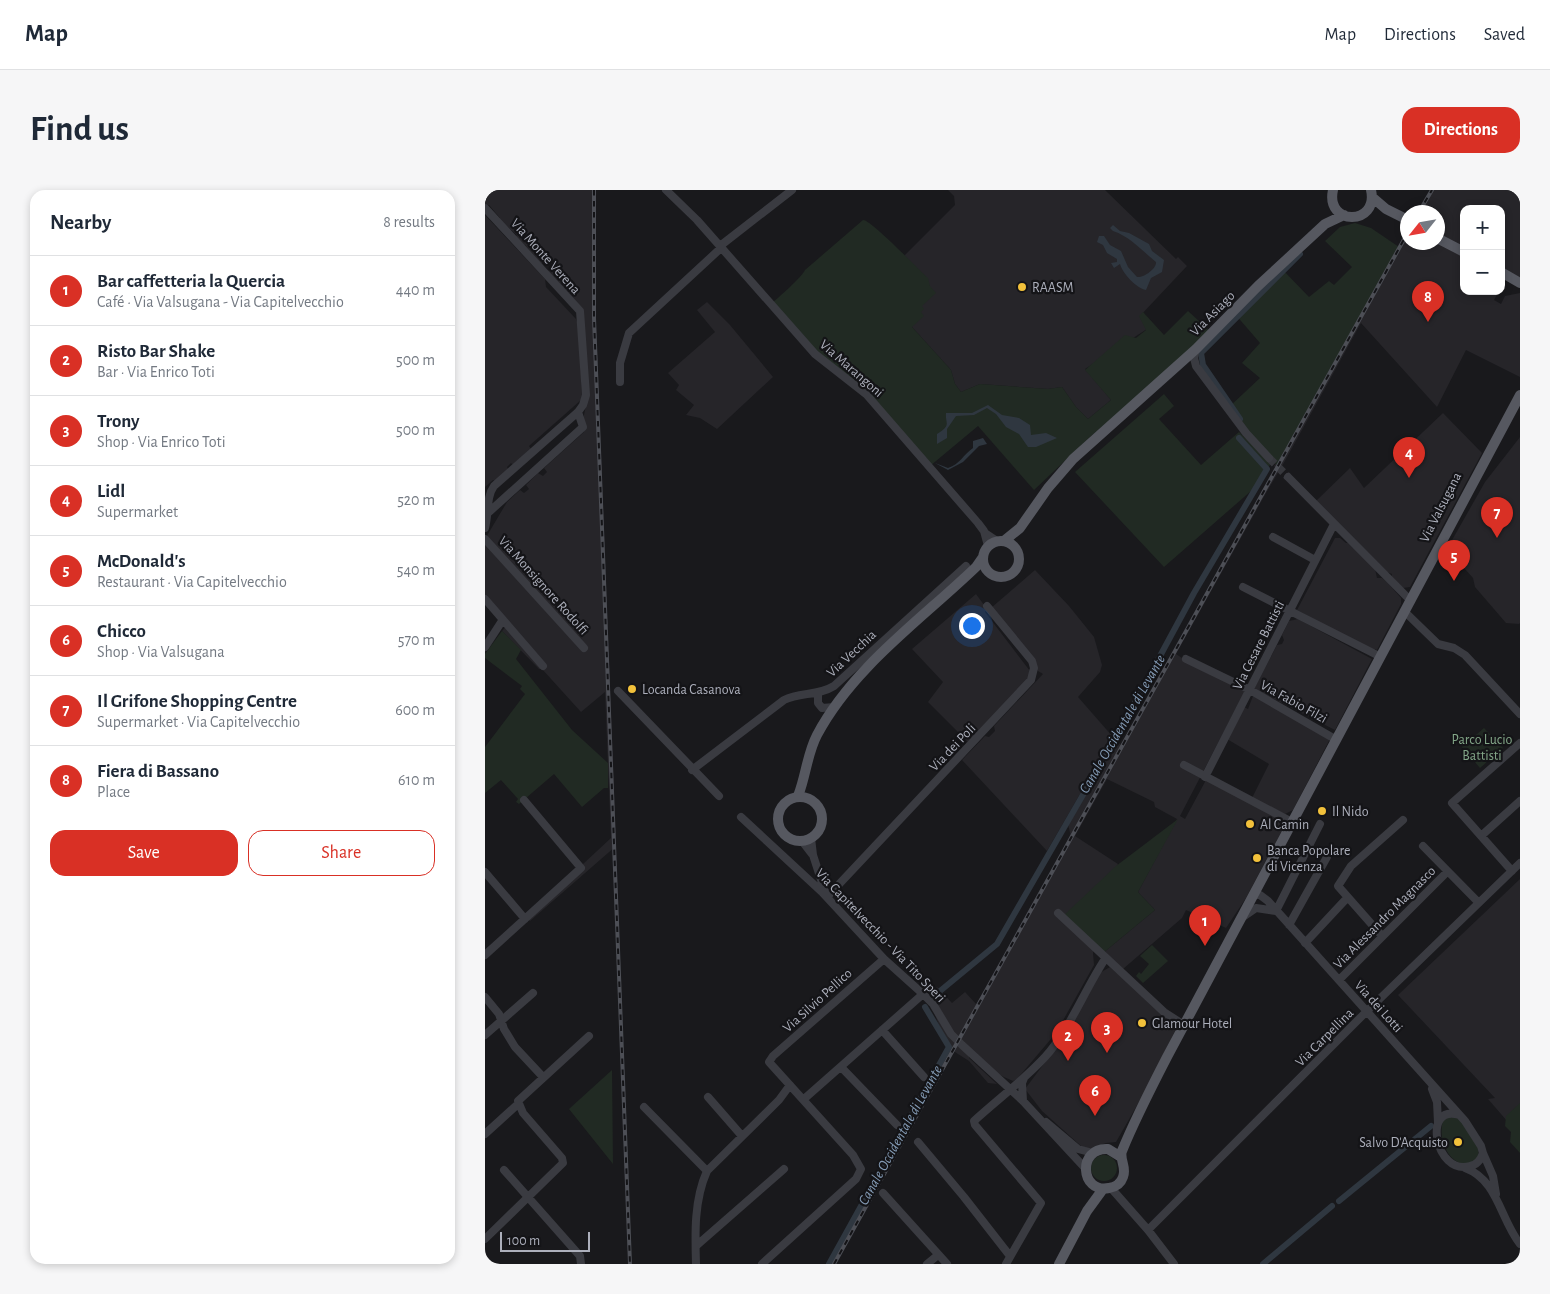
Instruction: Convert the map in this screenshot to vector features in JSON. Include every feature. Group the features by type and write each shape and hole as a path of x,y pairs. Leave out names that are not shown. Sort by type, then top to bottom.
{"main road":[{"name":"Via Asiago","path":"1325,224 1333,204 1333,190"},
{"path":"1371,194 1386,209 1400,217"},
{"path":"1368,210 1371,194"},
{"path":"1333,204 1343,215"},
{"name":"Via Asiago","path":"1196,349 1264,280 1325,224 1343,215 1357,217 1368,210 1386,209"},
{"path":"1445,242 1460,250"},
{"path":"1505,274 1520,283"},
{"path":"803,797 809,753 823,724 834,707 859,678 969,568 983,558 996,543 1020,528 1048,488 1073,459 1196,349"},
{"name":"Via Valsugana","path":"1386,643 1520,385"},
{"path":"1121,1157 1129,1132 1184,1025 1379,656 1405,612 1409,600 1520,395"},
{"path":"969,568 1004,578 1013,574 1020,560 1017,550 1020,528"},
{"path":"996,543 1017,550"},
{"path":"983,558 984,566 989,574"},
{"path":"803,797 817,805 822,816 820,829 807,839 787,836 781,830 778,821 783,804 803,797"},
{"path":"1111,1150 1129,1132"},
{"path":"1059,1264 1087,1211 1107,1188 1122,1179 1125,1168 1121,1157 1111,1150 1098,1150 1088,1159 1085,1168 1092,1184 1087,1211"},
{"path":"1092,1184 1107,1188"}],"street":[{"name":"Via Marangoni","path":"666,190 720,247 815,354 866,394 996,543"},
{"path":"620,382 620,363 627,336 632,329 720,247 792,190"},
{"name":"Via Monte Verena","path":"485,208 580,311 586,394 583,405 578,412"},
{"name":"Via Asiago","path":"1196,349 1194,358 1196,366"},
{"path":"1183,360 1196,366 1246,433 1269,458"},
{"path":"485,528 489,512 488,494 494,486 578,412 583,428 489,512"},
{"path":"1288,478 1409,600"},
{"name":"Via Cesare Battisti","path":"1205,777 1334,524"},
{"path":"1273,537 1315,560"},
{"name":"Via Monsignore Rodolfi","path":"485,540 584,648"},
{"name":"Via Vecchia","path":"692,770 784,700 818,693 834,686 969,568"},
{"path":"1243,586 1379,656"},
{"path":"485,599 501,616 502,621 543,666"},
{"name":"Via dei Poli","path":"827,897 1031,680 1034,668 1032,661 987,606"},
{"path":"1405,612 1438,644 1453,648 1465,655 1520,714"},
{"path":"485,647 502,621"},
{"name":"Via Fabio Filzi","path":"1186,659 1249,690 1335,739"},
{"path":"618,691 719,796"},
{"path":"818,693 818,703 822,708 823,724"},
{"path":"822,708 834,707"},
{"path":"1511,871 1452,803 1520,743"},
{"path":"1184,765 1292,822"},
{"path":"485,955 581,868 524,800"},
{"path":"1481,836 1520,801"},
{"name":"Via Capitelvecchio - Via Tito Speri","path":"741,817 827,897 884,959 923,994 944,1019 955,1038 1040,1118"},
{"path":"1382,936 1338,886 1343,874 1403,820"},
{"path":"1271,907 1320,824"},
{"path":"807,839 827,897"},
{"name":"Via Alessandro Magnasco","path":"1423,846 1478,902"},
{"path":"1289,925 1327,857"},
{"name":"Via Carpellina","path":"1148,1230 1367,1011 1520,863"},
{"path":"485,872 525,919"},
{"name":"Via Alessandro Magnasco","path":"1339,980 1447,872"},
{"path":"1263,876 1271,907"},
{"name":"Via dei Lotti","path":"1253,894 1260,895 1289,925 1459,1115 1481,1146 1493,1176 1497,1199 1505,1220 1520,1244"},
{"path":"1305,943 1347,898"},
{"path":"1238,922 1251,911 1271,907"},
{"path":"1058,913 1167,1015 1184,1025"},
{"name":"Via Silvio Pellico","path":"790,1085 769,1062 773,1056 884,959"},
{"path":"1006,1264 1041,1203 974,1123 1046,1056 1105,959"},
{"path":"485,1035 533,993"},
{"path":"804,1099 923,994"},
{"path":"485,997 499,1014 501,1022 515,1047 543,1077"},
{"path":"882,1030 924,1077"},
{"path":"485,1134 518,1104 543,1077 589,1036"},
{"path":"841,1067 897,1125"},
{"path":"1023,1101 1022,1084 1024,1078"},
{"path":"696,1264 695,1246 701,1185 707,1171 779,1100 790,1085 853,1155 861,1169 856,1179 761,1264"},
{"name":"Via dei Lotti","path":"1432,1087 1437,1102 1437,1138 1443,1153 1447,1159 1483,1177 1497,1199"},
{"path":"708,1097 742,1136"},
{"path":"485,1239 563,1163 562,1158 518,1104"},
{"path":"644,1107 707,1171"},
{"path":"1438,1123 1449,1114 1459,1115"},
{"path":"1040,1118 1078,1149 1093,1153"},
{"path":"1040,1118 1085,1168"},
{"path":"918,1142 1010,1256"},
{"path":"1463,1167 1470,1167 1479,1162 1483,1153"},
{"path":"695,1246 784,1169"},
{"path":"504,1170 529,1196 580,1256 581,1264"},
{"path":"1122,1179 1126,1205"},
{"path":"1107,1188 1126,1205 1174,1264"},
{"path":"883,1192 947,1264"},
{"path":"927,1264 938,1254"}],"shaded area":[{"path":"485,190 596,190 595,297 616,846 530,921 526,917 611,838 605,692 581,712 542,669 539,669 502,631 509,623 485,600 485,539 507,502 520,490 524,493 529,489 526,485 538,473 543,476 547,472 544,468 584,432 583,420 586,405 584,323 548,271 552,267 550,261 546,258 541,264 525,245 523,246 515,237 517,235 499,220 500,218 489,205 485,205"},
{"path":"948,190 1105,190 1176,259 1178,257 1187,266 1140,316 1147,329 1085,369 1111,400 1088,419 1076,407 1062,387 1048,389 980,384 961,392 955,384 951,370 912,327 930,286 904,256 955,205 954,196"},
{"path":"1431,190 1520,190 1520,278 1505,271 1505,205 1460,205 1460,295 1497,295 1494,300 1501,304 1505,296 1520,293 1520,377 1466,350 1437,407 1361,323 1280,472 1266,493 1176,654 1182,658 1183,655 1244,687 1245,691 1180,816 1185,819 1206,780 1284,821 1285,825 1246,898 1226,928 1186,910 1182,918 1123,969 1103,953 1155,910 1138,892 1177,819 1155,807 1154,802 1107,779 1075,836 1118,864 1093,953 1094,965 1056,1033 1017,1079 1013,1081 991,1070 959,1043 958,1046 969,1055 969,1058 997,1084 988,1083 969,1061 947,1047 928,996 937,987 952,1003 965,992 977,1005 1071,837 1068,824 1073,815 1116,740 1122,746 1276,469 1274,466 1276,463 1278,465 1400,245 1400,250 1445,250 1445,205 1423,205"},
{"path":"485,215 545,279 546,287 576,319 579,327 582,396 581,400 529,446 531,449 513,465 511,463 507,467 508,469 495,481 493,480 485,487"},
{"path":"1113,225 1120,231 1129,233 1149,244 1152,251 1164,260 1162,272 1151,278 1146,290 1130,280 1120,264 1114,268 1111,263 1117,262 1117,259 1107,253 1103,245 1097,242 1099,236 1104,236 1110,245 1121,251 1128,267 1137,277 1143,276 1152,270 1156,262 1131,241 1113,231 1110,228"},
{"path":"707,302 730,325 773,377 717,429 700,418 686,415 694,405 676,390 679,385 668,373 715,332 697,310"},
{"path":"988,405 1002,415 1019,418 1030,425 1031,435 1046,433 1057,438 1036,447 1028,447 1019,434 1006,427 996,414 987,408 974,415 956,416 947,429 947,438 937,444 937,434 947,424 946,413 972,413"},
{"path":"1443,413 1482,453 1410,587 1403,588 1392,577 1392,574 1387,572 1315,502 1350,468 1364,488"},
{"path":"1520,437 1519,624 1506,623 1475,587 1473,578 1447,549 1485,482"},
{"path":"983,438 987,444 979,446 963,462 948,470 935,463 948,468 952,466 959,462 973,448 973,441"},
{"path":"1335,538 1340,538 1348,543 1375,569 1377,578 1382,578 1387,582 1401,598 1401,604 1377,650 1373,651 1297,610"},
{"path":"1035,570 1069,606 1094,637 1102,665 1100,672 1078,697 1113,737 1047,851 962,760 985,736 989,737 995,731 994,726 1043,674 1038,671 991,608"},
{"path":"976,594 987,609 985,612 1030,671 1030,677 970,744 928,702 943,682 912,649"},
{"path":"1298,619 1372,659 1335,730 1254,689 1277,645 1282,644 1284,640 1282,635 1289,621"},
{"path":"1253,696 1331,737 1293,810 1285,814 1252,798 1269,764 1227,739 1244,707 1248,709"},
{"path":"1520,879 1520,1136 1488,1099 1495,1098 1398,995"},
{"path":"1110,967 1175,1024 1176,1029 1143,1095 1116,1142 1106,1143 1088,1150 1042,1111 1025,1089 1070,1029 1098,974"}],"green space":[{"path":"863,220 875,227 928,278 930,286 936,293 922,306 924,309 921,312 924,316 912,327 951,370 955,384 961,392 980,384 1048,389 1062,387 1076,407 1088,419 1111,400 1085,370 1125,335 1136,338 1146,330 1139,316 1143,312 1164,335 1188,311 1211,332 1091,436 1034,490 978,426 930,466 893,421 839,374 771,304 805,270"},
{"path":"1355,223 1371,228 1399,247 1278,466 1260,448 1228,408 1260,378 1242,363 1260,343 1235,314 1281,268 1309,297 1329,281 1334,285 1352,267 1325,241 1340,227"},
{"path":"1164,394 1174,406 1159,419 1201,465 1239,432 1271,463 1259,484 1164,567 1075,472"},
{"path":"502,631 521,650 516,659 572,730 608,763 608,788 604,788 582,807 554,774 519,804 516,802 518,799 501,780 485,793 485,747 525,694 520,689 522,686 485,658 485,654"},
{"name":"Parco Lucio Battisti","path":"1484,728 1503,748 1480,768 1462,747"},
{"path":"1178,819 1138,892 1155,910 1103,953 1061,918 1116,866"},
{"path":"1152,945 1168,961 1143,983 1136,976 1139,972 1141,974 1149,964 1140,956"},
{"path":"612,1070 613,1164 569,1109"},
{"path":"1520,1103 1520,1153 1510,1142 1511,1132 1505,1126 1506,1116"},
{"path":"1449,1117 1460,1119 1479,1149 1478,1158 1470,1163 1462,1163 1455,1160 1445,1147 1442,1139 1443,1121"},
{"path":"1104,1155 1113,1159 1117,1168 1113,1177 1104,1181 1095,1177 1091,1168 1095,1159"}],"waterway":[{"name":"Canale Occidentale di Levante","path":"1240,419 1203,365 1201,353 1300,254"},
{"name":"Canale Occidentale di Levante","path":"934,996 997,944 1118,734 1194,593 1267,469 1239,438"},
{"name":"Canale Occidentale di Levante","path":"829,1264 949,1047 925,1007"},
{"path":"1339,1201 1431,1126"},
{"path":"1263,1264 1332,1206"}],"tunnel":[{"path":"1269,458 1288,477"}],"railway":[{"path":"594,190 594,318 630,1264"},
{"path":"1423,205 1432,190"},
{"path":"834,1264 1400,247"}],"place":[{"name":"RAASM","path":"1022,287"},
{"name":"Fiera di Bassano","path":"1428,322"},
{"name":"Lidl","path":"1409,478"},
{"name":"Il Grifone Shopping Centre","path":"1497,538"},
{"name":"McDonald's","path":"1454,581"},
{"name":"Locanda Casanova","path":"632,689"},
{"name":"Il Nido","path":"1322,811"},
{"name":"Al Camin","path":"1250,824"},
{"name":"Banca Popolare di Vicenza","path":"1257,858"},
{"name":"Bar caffetteria la Quercia","path":"1205,946"},
{"name":"Glamour Hotel","path":"1142,1023"},
{"name":"Trony","path":"1107,1053"},
{"name":"Risto Bar Shake","path":"1068,1061"},
{"name":"Chicco","path":"1095,1116"},
{"name":"Salvo D'Acquisto","path":"1458,1142"}]}
